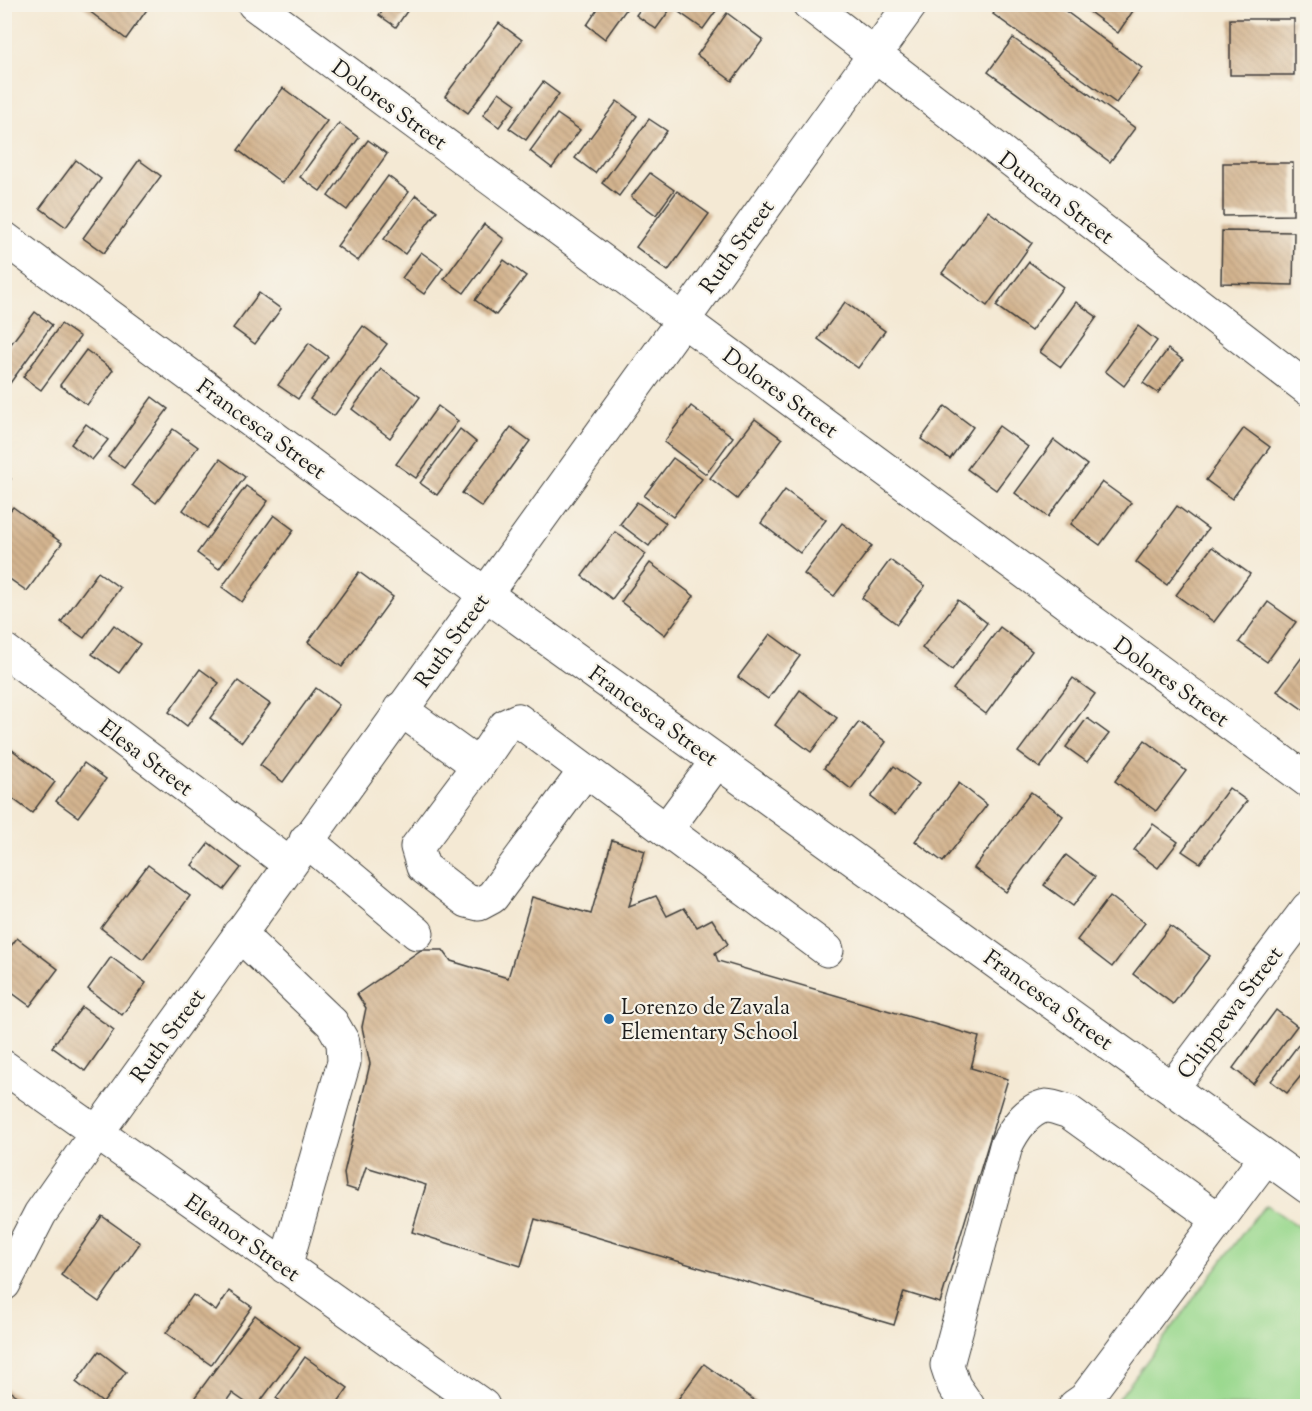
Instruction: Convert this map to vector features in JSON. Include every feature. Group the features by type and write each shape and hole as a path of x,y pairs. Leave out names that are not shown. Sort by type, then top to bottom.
{"street":[{"name":"Dolores Street","path":"254,4 1308,782"},
{"name":"Duncan Street","path":"809,4 873,56 1308,389"},
{"name":"Ruth Street","path":"4,1284 40,1214 96,1134 911,4"},
{"name":"Francesca Street","path":"4,238 484,593 1308,1187"},
{"name":"Elesa Street","path":"4,650 417,933"},
{"path":"400,710 472,760 480,763"},
{"path":"585,771 492,897 479,904 467,901 423,867 417,847 505,726 518,720 827,950"},
{"path":"666,830 717,761"},
{"name":"Chippewa Street","path":"1172,1088 1308,908"},
{"path":"239,934 332,1023 342,1042 344,1062 285,1267"},
{"name":"Eleanor Street","path":"4,1067 483,1407"},
{"path":"968,1407 954,1386 947,1365 1006,1146 1013,1130 1031,1113 1046,1106 1069,1112 1218,1219"},
{"path":"1075,1407 1085,1399 1266,1157"}],"green space":[{"path":"1267,1205 1307,1233 1307,1406 1113,1406 1254,1218"}],"building":[{"path":"80,4 151,4 126,39"},
{"path":"387,4 412,4 396,27 379,15"},
{"path":"601,4 630,4 605,39 587,25"},
{"path":"644,4 674,4 656,29 636,15"},
{"path":"685,4 721,4 703,29 679,12"},
{"path":"1000,4 1056,4 1142,68 1116,103 993,14"},
{"path":"1079,4 1124,4 1133,11 1118,33"},
{"path":"727,13 763,40 732,81 697,55"},
{"path":"1230,19 1294,19 1294,75 1230,75"},
{"path":"499,23 522,40 468,113 445,96"},
{"path":"1013,38 1135,128 1110,162 988,72"},
{"path":"543,82 559,94 526,140 509,128"},
{"path":"283,88 327,121 282,183 238,150"},
{"path":"499,92 516,104 499,127 483,115"},
{"path":"617,101 637,116 595,173 575,158"},
{"path":"557,114 580,130 552,168 530,151"},
{"path":"649,119 667,131 619,196 602,183"},
{"path":"339,123 359,138 320,191 300,177"},
{"path":"368,140 387,154 347,210 328,196"},
{"path":"76,160 101,179 66,227 40,208"},
{"path":"139,160 161,176 104,253 83,238"},
{"path":"1223,163 1293,163 1293,215 1223,216"},
{"path":"650,173 674,190 656,215 631,197"},
{"path":"388,176 409,192 358,261 337,246"},
{"path":"677,191 709,214 668,271 636,247"},
{"path":"416,195 437,211 405,254 384,239"},
{"path":"988,211 1032,243 987,306 942,273"},
{"path":"484,224 504,239 464,293 444,279"},
{"path":"1222,231 1294,232 1293,285 1221,283"},
{"path":"421,252 443,268 424,294 402,278"},
{"path":"504,260 526,276 496,315 475,300"},
{"path":"1029,262 1063,287 1031,331 996,306"},
{"path":"259,293 281,309 255,344 233,328"},
{"path":"845,302 885,331 858,368 818,339"},
{"path":"1076,302 1097,317 1061,367 1040,352"},
{"path":"35,312 52,325 8,386 4,384 4,353"},
{"path":"61,324 80,337 41,390 23,377"},
{"path":"363,326 387,344 334,416 310,399"},
{"path":"1138,326 1157,341 1124,386 1105,371"},
{"path":"309,343 328,357 298,399 278,385"},
{"path":"1168,349 1183,360 1158,393 1143,383"},
{"path":"86,350 113,370 87,405 60,385"},
{"path":"381,369 420,397 390,438 352,409"},
{"path":"152,397 168,409 124,468 108,457"},
{"path":"438,406 458,421 416,478 396,464"},
{"path":"691,406 733,437 706,474 664,442"},
{"path":"945,406 973,427 950,459 921,439"},
{"path":"755,419 782,439 737,499 710,478"},
{"path":"86,424 108,440 92,460 71,444"},
{"path":"999,426 1028,447 996,490 967,469"},
{"path":"511,427 530,441 482,507 462,493"},
{"path":"1244,428 1270,447 1232,499 1206,480"},
{"path":"173,429 198,447 156,503 132,485"},
{"path":"460,429 476,442 437,495 420,483"},
{"path":"1054,440 1087,465 1048,517 1015,493"},
{"path":"673,458 702,479 673,517 644,496"},
{"path":"220,459 245,477 207,528 183,510"},
{"path":"4,474 11,479 4,488"},
{"path":"1102,482 1131,503 1100,545 1071,524"},
{"path":"246,486 268,501 219,569 197,553"},
{"path":"785,490 826,520 800,553 761,523"},
{"path":"637,502 666,523 649,546 620,524"},
{"path":"1177,506 1208,529 1167,585 1136,562"},
{"path":"13,507 62,543 27,591 4,575 4,518"},
{"path":"274,515 294,530 242,602 222,587"},
{"path":"842,523 872,546 834,596 804,574"},
{"path":"615,532 646,554 612,599 582,576"},
{"path":"1212,547 1250,574 1214,622 1176,595"},
{"path":"890,560 925,586 897,624 862,598"},
{"path":"650,563 694,596 665,635 621,602"},
{"path":"98,572 120,588 84,638 61,622"},
{"path":"359,572 393,597 342,667 308,642"},
{"path":"958,600 987,623 952,670 922,648"},
{"path":"1268,602 1296,622 1267,662 1239,642"},
{"path":"114,625 140,644 119,673 92,654"},
{"path":"1000,627 1032,651 986,714 953,689"},
{"path":"770,634 800,656 768,699 738,677"},
{"path":"1308,649 1308,713 1277,691"},
{"path":"200,669 219,683 187,726 169,712"},
{"path":"1073,678 1095,694 1040,768 1018,752"},
{"path":"238,681 270,704 242,742 210,718"},
{"path":"316,688 339,705 283,782 260,765"},
{"path":"800,690 837,718 811,752 775,725"},
{"path":"1087,718 1109,734 1087,762 1066,747"},
{"path":"859,722 886,742 851,789 824,768"},
{"path":"1145,740 1186,771 1156,811 1115,781"},
{"path":"7,746 55,782 32,813 4,792 4,749"},
{"path":"84,763 106,779 78,817 56,801"},
{"path":"894,766 919,784 895,815 871,797"},
{"path":"959,783 987,805 943,862 915,841"},
{"path":"1229,788 1247,801 1200,863 1182,851"},
{"path":"1031,792 1063,816 1006,892 974,868"},
{"path":"1153,824 1178,842 1158,868 1134,850"},
{"path":"612,840 645,851 629,906 656,896 667,916 684,908 697,927 712,919 728,944 715,953 718,961 979,1037 971,1068 1008,1079 940,1303 904,1292 894,1325 535,1219 521,1266 412,1232 426,1185 366,1167 358,1191 346,1187 344,1173 370,1064 362,1027 366,1008 357,994 421,950 443,950 451,961 508,978 532,897 591,914"},
{"path":"209,843 241,868 224,890 192,865"},
{"path":"1066,855 1095,877 1073,906 1044,885"},
{"path":"148,865 190,896 143,960 101,928"},
{"path":"1110,896 1145,923 1112,967 1077,940"},
{"path":"1170,926 1210,956 1173,1004 1133,974"},
{"path":"17,938 58,969 30,1006 4,987 4,955"},
{"path":"111,957 146,983 122,1015 88,989"},
{"path":"82,1007 114,1030 85,1071 52,1047"},
{"path":"1276,1010 1297,1026 1253,1084 1233,1068"},
{"path":"1308,1032 1308,1067 1287,1093 1271,1081"},
{"path":"102,1216 140,1243 99,1302 61,1275"},
{"path":"229,1291 252,1307 211,1365 166,1333 193,1295 216,1311"},
{"path":"255,1315 300,1348 257,1406 251,1406 232,1393 223,1406 207,1406 195,1397"},
{"path":"99,1351 126,1372 103,1403 76,1382"},
{"path":"305,1357 348,1388 335,1406 288,1406 276,1398"},
{"path":"704,1364 762,1406 673,1406"},
{"path":"4,1387 19,1397 31,1406 4,1406"}],"place":[{"name":"Lorenzo de Zavala Elementary School","path":"609,1019"}]}
